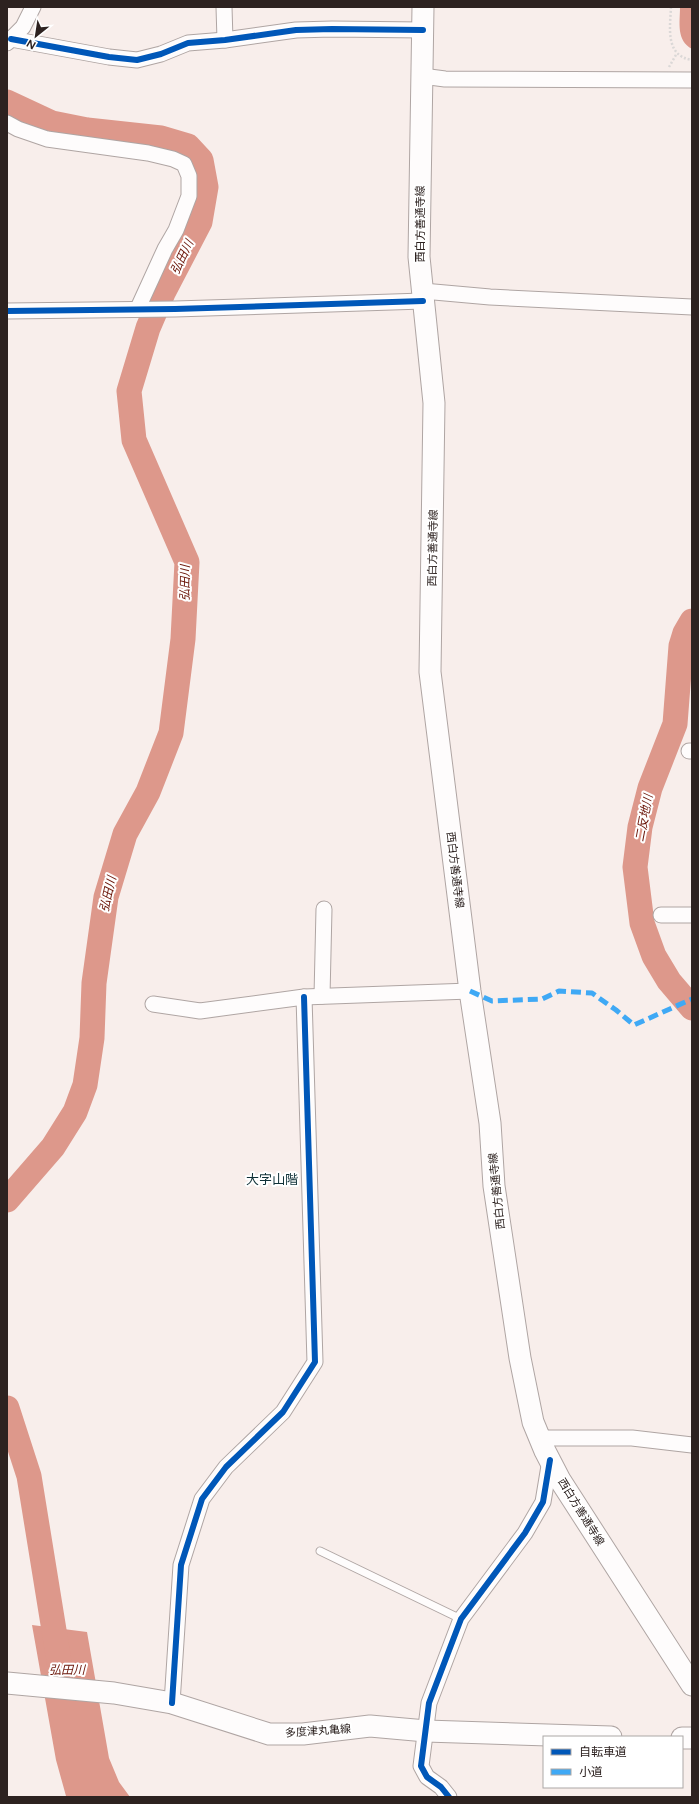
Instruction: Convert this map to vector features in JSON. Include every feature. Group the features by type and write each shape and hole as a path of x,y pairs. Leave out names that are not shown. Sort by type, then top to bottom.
{"main road":[{"name":"西白方善通寺線","path":"423,7 419,257 434,403 430,672 470,990 490,1123 494,1186 520,1358 534,1422 560,1480 692,1685"},
{"name":"多度津丸亀線","path":"7,1683 114,1693 172,1703 268,1734 303,1734 370,1726 426,1731 579,1736"}],"street":[{"path":"9,41 23,27 33,7"},
{"path":"224,7 225,40"},
{"path":"9,41 137,60 161,54 188,43 225,40 296,30 422,30"},
{"path":"422,76 445,79 692,80"},
{"path":"7,124 47,139 148,153 174,159 184,164 189,176 189,196 176,230 165,249 139,308"},
{"path":"7,311 139,308 175,309 423,296 692,307"},
{"path":"322,996 324,909"},
{"path":"661,915 692,915"},
{"path":"153,1004 200,1011 304,997 470,990"},
{"path":"172,1703 181,1565 202,1499 226,1466 283,1412 315,1362 304,997"},
{"path":"540,1438 632,1438 692,1445"},
{"path":"449,1797 441,1787 427,1777 421,1766 429,1704 461,1619 525,1533 543,1502 550,1460"}],"lane":[{"path":"320,1551 461,1619"}],"path":[{"path":"671,7 670,34 672,46 683,59 692,60"}],"water":[{"path":"680,7 692,7 692,49 683,41 681,36"},
{"name":"弘田川","path":"32,1625 87,1632 109,1758 119,1782 130,1797 66,1796 56,1760"}],"waterway":[{"name":"弘田川","path":"7,102 52,123 87,130 161,138 188,146 201,160 206,187 200,222 163,293 148,328 129,391 134,440 187,562 183,639 171,733 148,792 125,834 106,897 94,983 92,1038 85,1085 75,1112 53,1147 7,1200"},
{"name":"二反地川","path":"692,621 685,633 681,646 675,724 650,788 640,827 635,867 642,923 654,956 669,981 692,1008"},
{"name":"弘田川","path":"7,1408 29,1476 59,1661"}],"marked path":[{"path":"470,991 492,1001 542,999 559,991 592,993 634,1025 692,999"}],"cycle path":[{"path":"11,39 109,57 137,60 161,54 188,43 225,40 296,30 423,30"},
{"path":"7,311 175,309 423,301"},
{"path":"172,1703 181,1565 202,1499 226,1467 283,1412 315,1362 304,997"},
{"path":"449,1797 441,1787 427,1777 421,1766 429,1703 461,1619 525,1533 543,1502 550,1460"}],"district":[{"name":"大字山階","path":"272,1179"}]}
